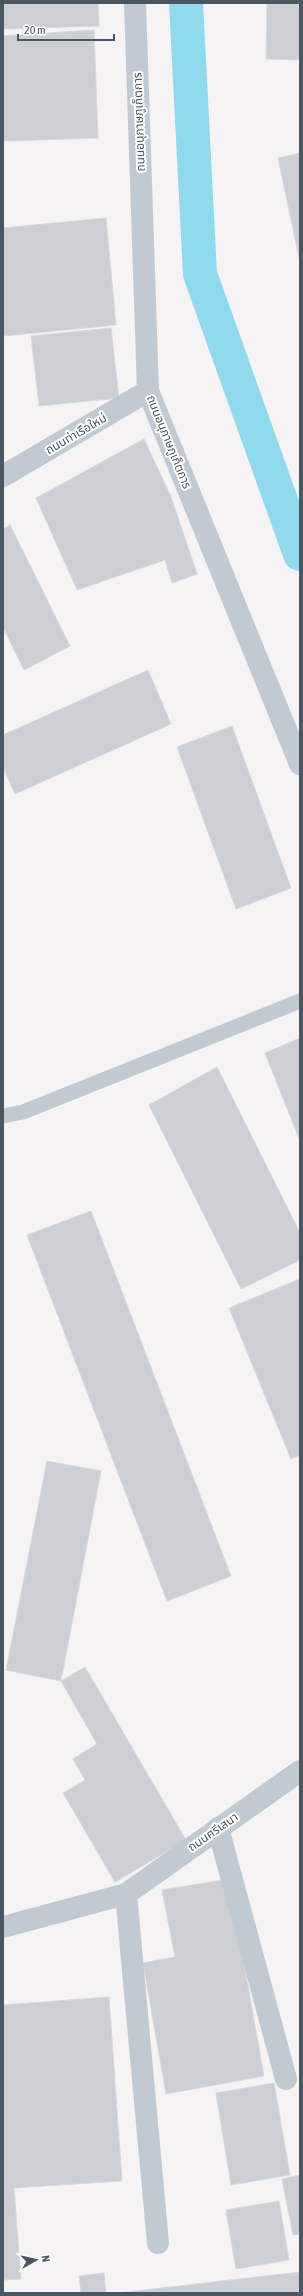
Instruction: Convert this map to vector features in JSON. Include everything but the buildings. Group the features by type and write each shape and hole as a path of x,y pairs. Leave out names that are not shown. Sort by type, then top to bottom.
{"street":[{"name":"ถนนอนุภาษภูเก็ตการ","path":"135,3 148,391 300,764"},
{"name":"ถนนท่าเรือใหม่","path":"3,476 148,391"},
{"name":"ถนนศรีเสนา","path":"126,1894 300,1771"},
{"path":"218,1828 286,2079"},
{"path":"3,1927 126,1894 158,2243"}],"lane":[{"path":"3,1116 23,1112 300,1001"}],"waterway":[{"path":"186,3 200,274 300,554"}]}
